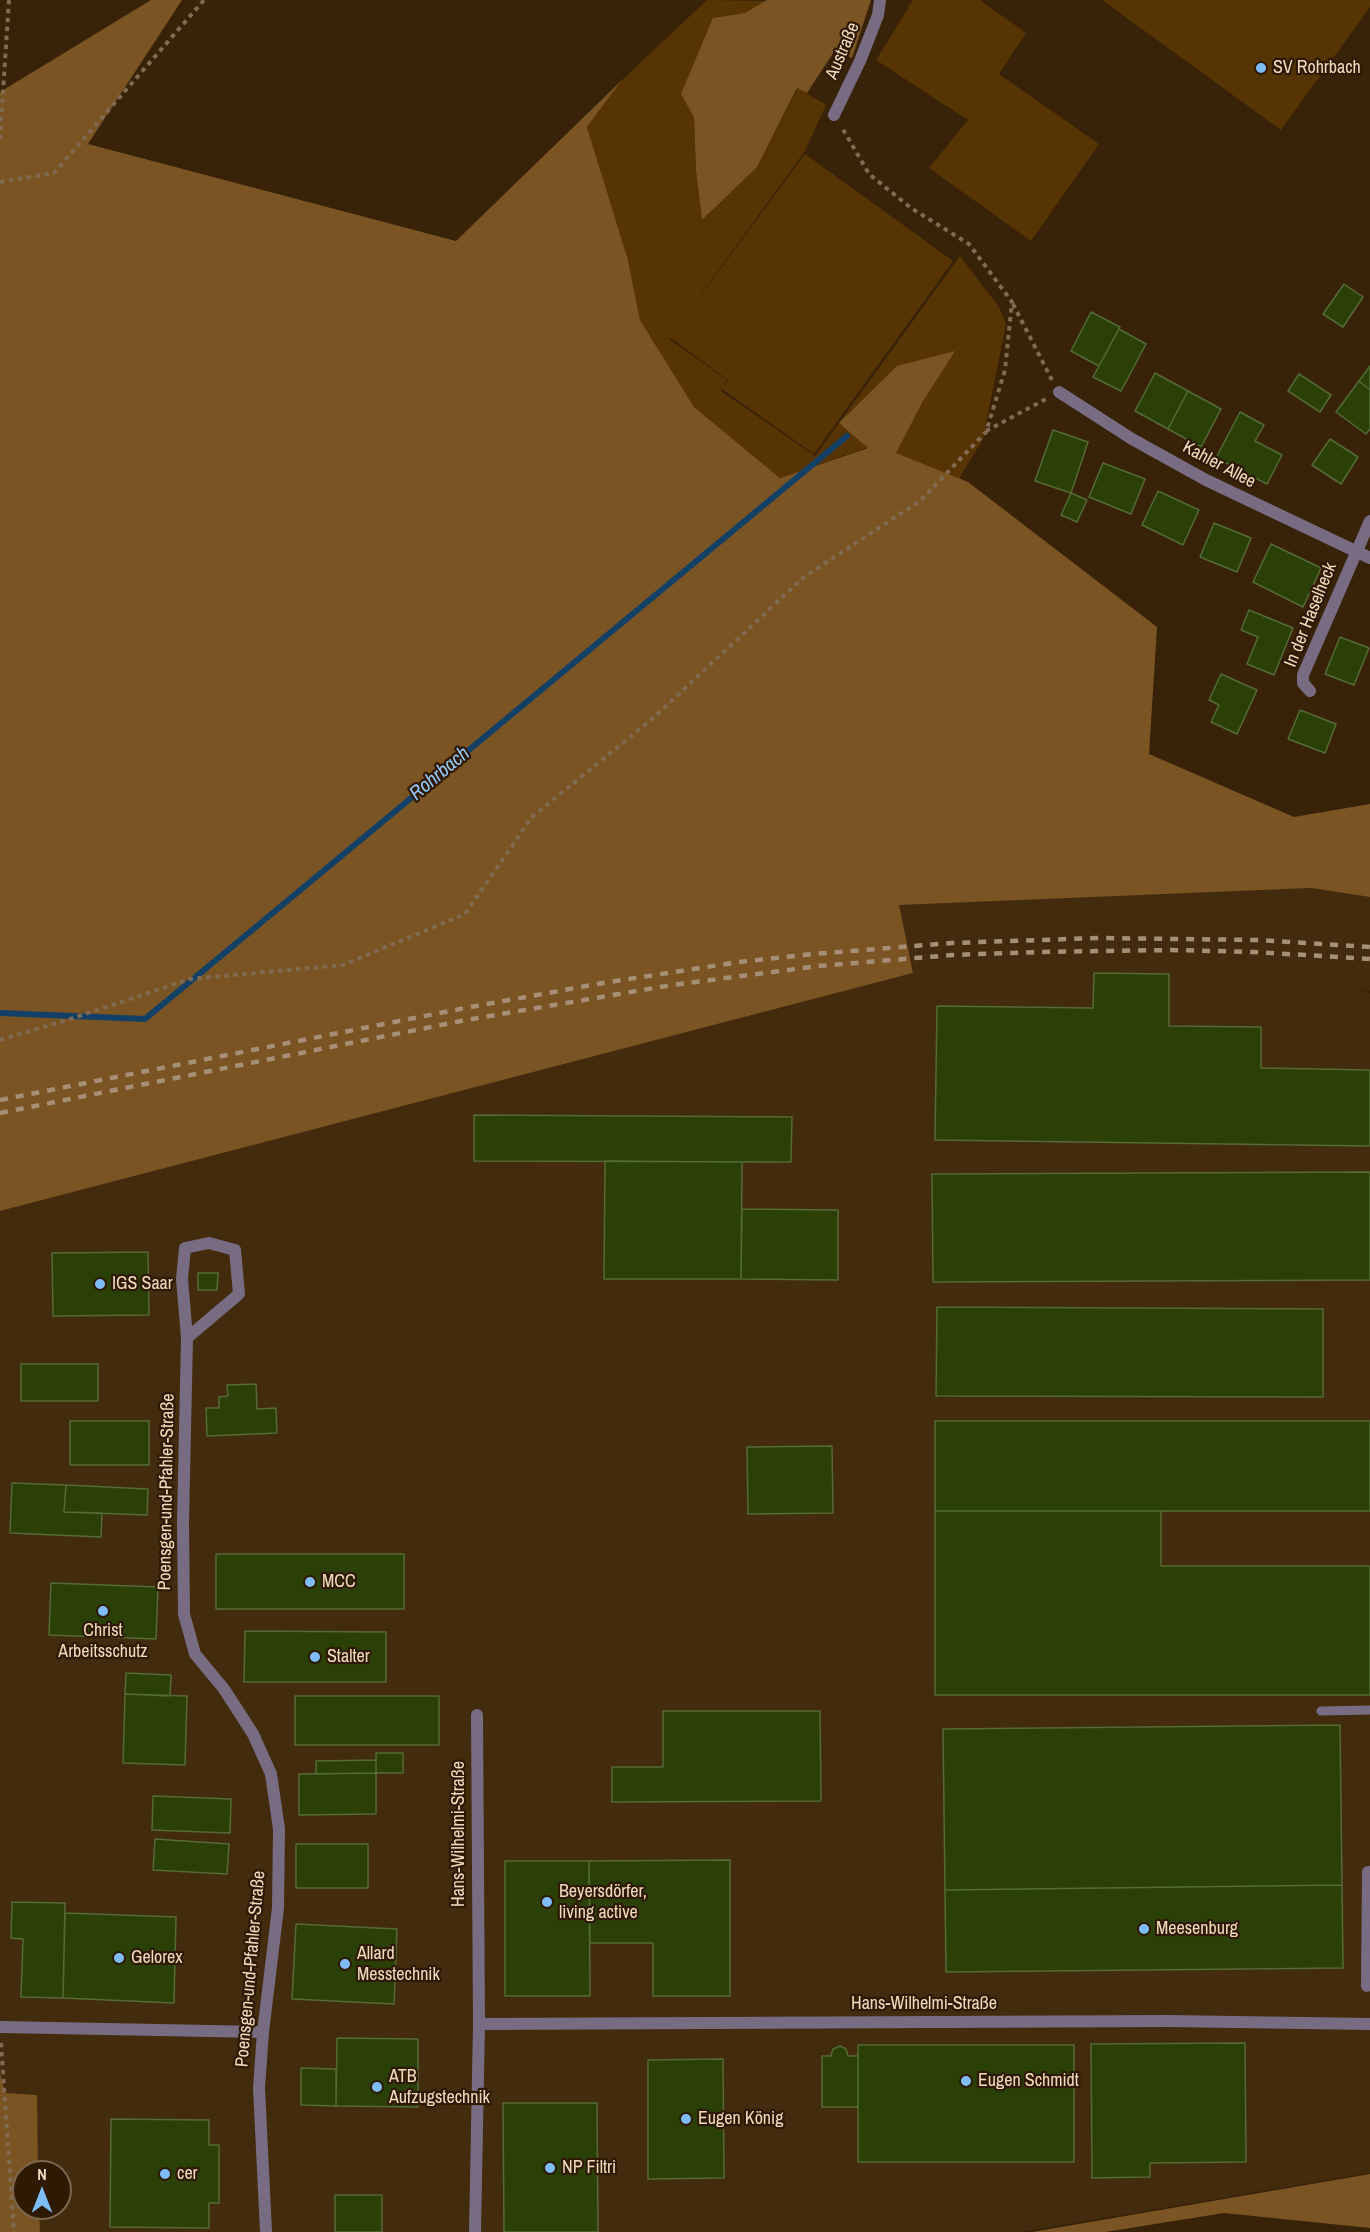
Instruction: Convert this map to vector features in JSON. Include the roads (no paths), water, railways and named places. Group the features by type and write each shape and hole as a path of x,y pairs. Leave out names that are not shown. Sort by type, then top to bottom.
{"street":[{"name":"Austraße","path":"834,115 860,61 878,15 880,0"},
{"name":"Kahler Allee","path":"1059,392 1132,439 1206,480 1370,558"},
{"name":"In der Haselheck","path":"1310,691 1303,683 1303,675 1370,521"},
{"name":"Poensgen-und-Pfahler-Straße","path":"188,1338 239,1294 235,1250 209,1243 185,1248 182,1279 188,1338 183,1510 184,1614 195,1654 224,1689 253,1734 271,1774 279,1829 278,1908 263,2032 259,2088 266,2232"},
{"name":"Hans-Wilhelmi-Straße","path":"476,2232 479,2024 477,1715"},
{"path":"1367,1986 1368,1872 1370,1872"},
{"name":"Hans-Wilhelmi-Straße","path":"479,2024 1156,2021 1370,2024"},
{"path":"0,2026 263,2032"}],"lane":[{"path":"1321,1711 1370,1710"}],"waterway":[{"name":"Rohrbach","path":"0,1013 145,1019 847,436"}],"railway":[{"path":"0,1100 465,1008 603,983 739,962 952,943 1099,938 1258,940 1370,947"},
{"path":"0,1113 466,1020 672,985 819,966 952,955 1171,950 1370,959"}],"place":[{"name":"SV Rohrbach","path":"1261,68"},
{"name":"IGS Saar","path":"100,1284"},
{"name":"MCC","path":"310,1582"},
{"name":"Christ Arbeitsschutz","path":"103,1611"},
{"name":"Stalter","path":"315,1657"},
{"name":"Beyersdörfer, living active","path":"547,1902"},
{"name":"Meesenburg","path":"1144,1929"},
{"name":"Gelorex","path":"119,1958"},
{"name":"Allard Messtechnik","path":"345,1964"},
{"name":"Eugen Schmidt","path":"966,2081"},
{"name":"ATB Aufzugstechnik","path":"377,2087"},
{"name":"Eugen König","path":"686,2119"},
{"name":"NP Filtri","path":"550,2168"},
{"name":"cer","path":"165,2174"}]}
